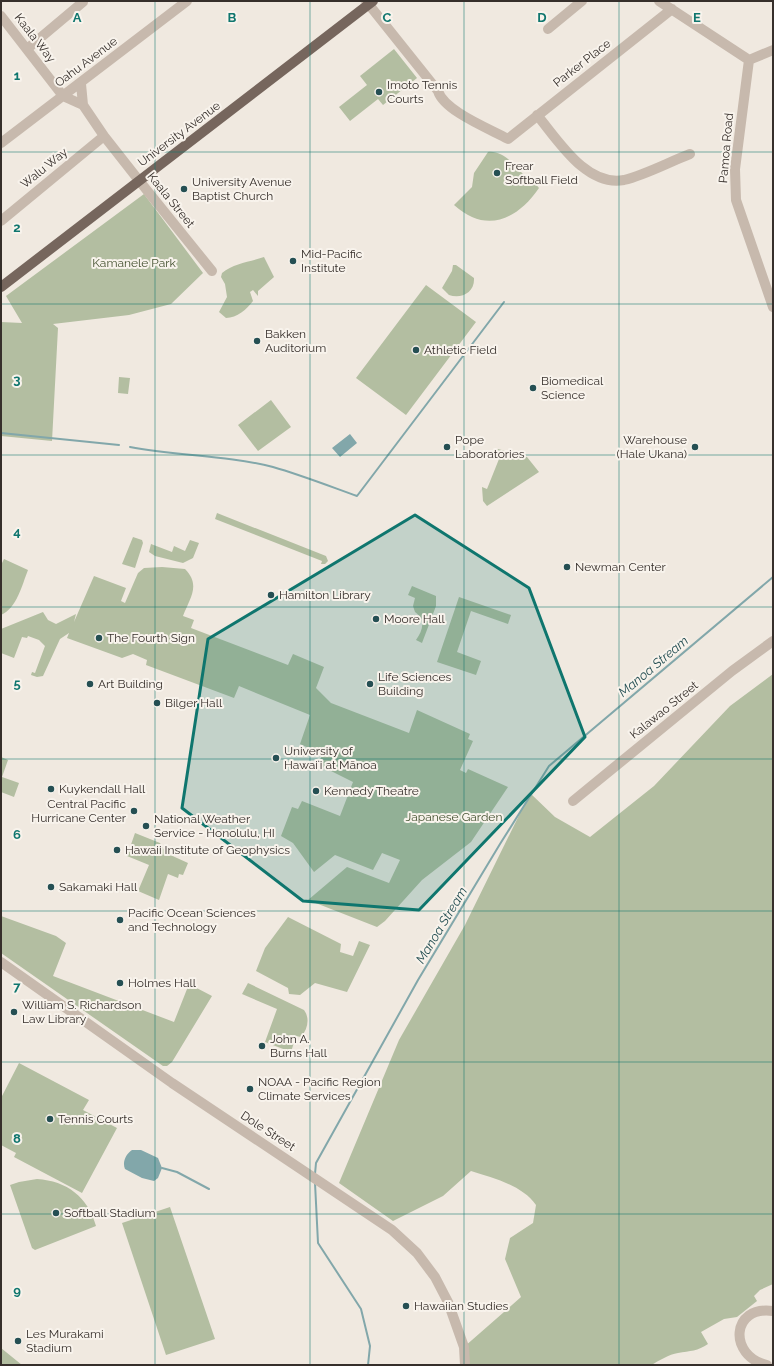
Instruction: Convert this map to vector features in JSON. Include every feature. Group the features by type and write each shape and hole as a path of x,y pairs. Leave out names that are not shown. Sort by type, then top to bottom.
{"main road":[{"name":"University Avenue","path":"1,287 369,2"}],"street":[{"name":"Oahu Avenue","path":"1,143 81,84 187,1"},
{"path":"548,29 582,1"},
{"path":"659,1 749,60 773,50"},
{"path":"27,49 83,2"},
{"name":"Parker Place","path":"369,2 438,91 440,99 465,116 508,139 672,9"},
{"name":"Kaala Way","path":"1,16 63,96"},
{"name":"Pamoa Road","path":"749,60 735,169 736,200 773,308"},
{"name":"Kaala Street","path":"81,84 83,105 104,136 212,271"},
{"path":"63,96 83,105"},
{"path":"537,115 580,166 592,174 605,179 626,179 690,154"},
{"name":"Walu Way","path":"1,221 104,136"},
{"name":"Kalawao Street","path":"573,801 732,671 773,641"},
{"name":"Dole Street","path":"1,962 172,1083 392,1230 417,1253 435,1277 448,1302 460,1334 464,1347 465,1365"},
{"path":"767,1365 755,1362 748,1357 741,1346 739,1332 743,1321 753,1313 765,1310 773,1312"}],"highlighted area":[{"path":"415,515 529,588 585,737 419,910 303,901 182,808 208,639"}],"green space":[{"name":"Imoto Tennis Courts","path":"394,49 417,78 383,105 378,99 350,121 339,107 367,85 360,76"},
{"path":"488,152 494,152 506,157 529,181 534,182 539,188 521,208 511,215 489,221 478,219 466,214 454,205 472,187 474,173"},
{"name":"Kamanele Park","path":"144,194 203,273 171,304 129,315 53,324 58,328 52,441 1,436 1,322 22,323 6,296"},
{"path":"264,257 274,277 258,291 258,296 253,290 250,292 253,301 245,310 238,315 226,318 219,312 227,297 225,284 221,277 222,273 237,265"},
{"path":"453,265 456,265 474,278 472,288 466,294 458,296 449,295 442,288 452,271"},
{"name":"Athletic Field","path":"426,285 476,322 406,415 356,378"},
{"path":"119,377 130,378 128,394 118,393"},
{"path":"271,400 291,427 258,451 238,425"},
{"path":"498,449 527,457 539,472 487,506 483,501 482,487 487,489 501,454 496,451"},
{"path":"217,513 326,556 328,561 325,564 321,564 322,561 215,519"},
{"path":"133,537 142,540 143,543 135,568 122,564"},
{"path":"190,540 199,543 193,558 183,563 155,556 149,552 151,544 172,552 174,546 185,551"},
{"path":"4,559 28,570 15,602 7,612 1,615 1,565"},
{"name":"Japanese Garden","path":"162,567 185,569 190,575 193,592 183,616 194,620 191,628 288,665 293,654 324,667 316,688 331,703 409,733 417,710 470,734 468,739 473,741 460,770 466,773 468,769 508,787 471,842 422,880 385,921 377,927 308,900 347,867 389,883 400,860 382,853 373,870 335,855 314,872 293,843 281,836 292,807 298,809 302,801 340,816 353,782 319,765 322,754 300,744 310,715 239,686 234,698 146,665 147,660 133,654 122,658 67,638 69,633 60,639 43,676 37,677 31,675 32,672 35,673 45,646 39,640 28,636 27,638 22,637 14,658 1,653 1,629 43,612 48,620 56,624 76,614 74,622 94,576 126,588 121,601 125,603 138,573 144,568"},
{"path":"412,586 436,596 436,606 422,643 416,640 422,629 421,618 415,612 413,606 415,598 408,595"},
{"path":"459,597 511,615 508,624 471,611 457,652 481,661 476,675 437,662"},
{"path":"773,674 773,1284 760,1290 754,1296 757,1301 737,1317 724,1319 701,1332 708,1344 697,1349 671,1355 651,1365 465,1365 464,1347 521,1297 505,1259 510,1238 533,1223 536,1205 523,1192 515,1187 471,1171 443,1196 393,1221 339,1183 399,1040 465,925 530,793 555,817 590,837 654,786 730,706"},
{"path":"1,757 8,760 2,777 19,783 14,797 1,792"},
{"path":"135,833 160,843 166,853 188,863 183,875 179,874 178,878 168,874 159,900 138,891 149,865 127,856"},
{"path":"1,916 56,936 66,943 53,976 174,1022 189,984 212,996 172,1062 167,1066 163,1066 1,953"},
{"path":"288,917 341,944 340,952 353,956 359,941 370,945 347,992 315,983 300,995 289,994 288,988 256,971 265,948"},
{"path":"248,983 304,1010 306,1013 308,1020 307,1027 301,1037 296,1036 291,1052 265,1042 277,1009 242,994"},
{"name":"Tennis Courts","path":"19,1063 89,1100 83,1110 117,1128 82,1193 14,1157 16,1153 1,1145 1,1098"},
{"name":"Softball Stadium","path":"37,1179 58,1183 75,1192 88,1207 96,1226 35,1250 32,1248 10,1185"},
{"path":"170,1207 215,1339 166,1355 122,1223"},
{"path":"1,1348 22,1365 1,1365"}],"water":[{"path":"350,434 357,443 340,457 332,448"},
{"path":"132,1150 141,1150 158,1158 162,1168 158,1178 154,1181 142,1178 125,1169 125,1158"}],"waterway":[{"path":"130,447 255,463 273,467 357,496 504,302"},
{"path":"1,433 119,445"},
{"name":"Manoa Stream","path":"315,1174 316,1163 418,980 549,766 773,577"},
{"path":"162,1168 177,1172 209,1189"},
{"name":"Manoa Stream","path":"315,1183 318,1243 361,1309 370,1346 368,1365"}],"place":[{"name":"Imoto Tennis Courts","path":"379,92"},
{"name":"Frear Softball Field","path":"497,173"},
{"name":"University Avenue Baptist Church","path":"184,189"},
{"name":"Mid-Pacific Institute","path":"293,261"},
{"name":"Bakken Auditorium","path":"257,341"},
{"name":"Athletic Field","path":"416,350"},
{"name":"Biomedical Science","path":"533,388"},
{"name":"Pope Laboratories","path":"447,447"},
{"name":"Warehouse (Hale Ukana)","path":"695,447"},
{"name":"Newman Center","path":"567,567"},
{"name":"Hamilton Library","path":"271,595"},
{"name":"Moore Hall","path":"376,619"},
{"name":"The Fourth Sign","path":"99,638"},
{"name":"Art Building","path":"90,684"},
{"name":"Life Sciences Building","path":"370,684"},
{"name":"Bilger Hall","path":"157,703"},
{"name":"University of Hawaiʻi at Mānoa","path":"276,758"},
{"name":"Kuykendall Hall","path":"51,789"},
{"name":"Kennedy Theatre","path":"316,791"},
{"name":"Central Pacific Hurricane Center","path":"134,811"},
{"name":"National Weather Service - Honolulu, HI","path":"146,826"},
{"name":"Hawaii Institute of Geophysics","path":"117,850"},
{"name":"Sakamaki Hall","path":"51,887"},
{"name":"Pacific Ocean Sciences and Technology","path":"120,920"},
{"name":"Holmes Hall","path":"120,983"},
{"name":"William S. Richardson Law Library","path":"14,1012"},
{"name":"John A. Burns Hall","path":"262,1046"},
{"name":"NOAA - Pacific Region Climate Services","path":"250,1089"},
{"name":"Tennis Courts","path":"50,1119"},
{"name":"Softball Stadium","path":"56,1213"},
{"name":"Hawaiian Studies","path":"406,1306"},
{"name":"Les Murakami Stadium","path":"18,1341"}]}
